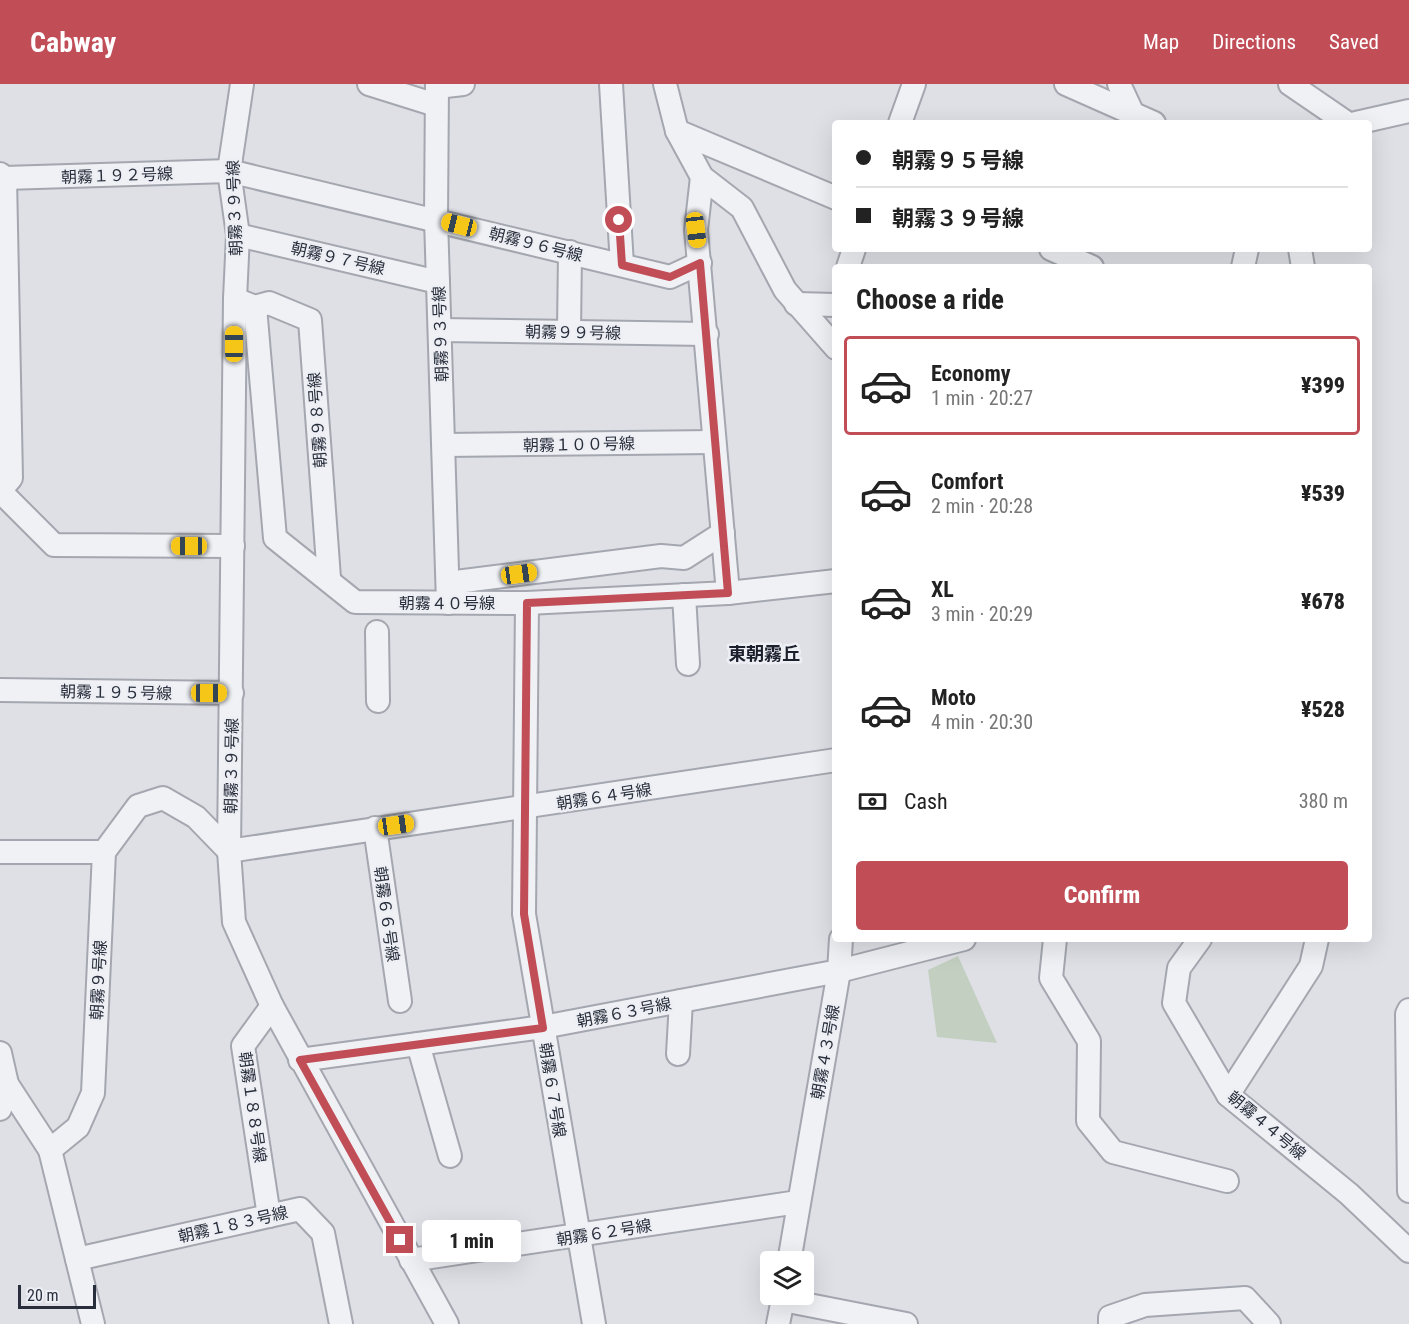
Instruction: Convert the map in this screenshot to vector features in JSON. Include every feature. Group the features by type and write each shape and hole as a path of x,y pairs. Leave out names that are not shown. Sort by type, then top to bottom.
{"street":[{"name":"朝霧３９号線","path":"243,84 229,171 245,303 233,546 229,851 234,922 272,1006 300,1060 447,1324"},
{"path":"369,84 437,92 463,84"},
{"path":"611,84 622,265"},
{"path":"665,84 677,132 702,177 742,208 785,290 832,344"},
{"path":"901,120 914,84"},
{"path":"1066,84 1148,120"},
{"path":"1119,84 1132,112"},
{"path":"1290,84 1343,120"},
{"name":"朝霧９３号線","path":"437,92 436,219 448,593"},
{"path":"1369,120 1409,111"},
{"path":"677,132 832,196"},
{"name":"朝霧１９２号線","path":"2,176 229,171"},
{"name":"朝霧９６号線","path":"229,171 670,277 700,263"},
{"path":"2,176 11,478 0,491 54,545 233,546"},
{"path":"702,177 696,230 707,334 728,593"},
{"name":"朝霧９７号線","path":"237,235 438,282"},
{"path":"569,332 570,252"},
{"path":"1058,252 1085,264"},
{"name":"朝霧４０号線","path":"245,303 275,538 329,578 355,602 448,593 527,603 728,593 832,581"},
{"name":"朝霧９８号線","path":"245,303 269,303 310,320 329,578"},
{"path":"796,304 832,304"},
{"name":"朝霧９９号線","path":"440,330 707,334"},
{"name":"朝霧１００号線","path":"444,445 714,442"},
{"path":"448,593 662,556 684,558 723,532"},
{"path":"684,595 688,664"},
{"name":"朝霧６７号線","path":"527,603 523,808 524,914 577,1236 594,1324"},
{"path":"377,632 378,700"},
{"name":"朝霧１９５号線","path":"0,690 232,693"},
{"name":"朝霧６４号線","path":"229,851 832,760"},
{"path":"0,852 104,852 138,806 163,798 196,817 229,851"},
{"name":"朝霧６６号線","path":"375,828 400,1001"},
{"name":"朝霧９号線","path":"50,1150 78,1127 93,1093 104,852"},
{"name":"朝霧４３号線","path":"791,1251 839,971 841,942"},
{"path":"839,971 952,942"},
{"path":"1055,942 1051,978 1089,1041 1088,1121 1113,1152 1227,1181"},
{"name":"朝霧４４号線","path":"1198,942 1179,968 1174,1003 1228,1095 1350,1194 1409,1251"},
{"path":"1228,1095 1311,966 1316,942"},
{"name":"朝霧６３号線","path":"300,1060 543,1028 839,971"},
{"path":"678,1054 681,1001"},
{"name":"朝霧１８８号線","path":"269,1216 243,1046 272,1006"},
{"path":"1409,1010 1407,1014 1409,1191"},
{"path":"418,1044 450,1156"},
{"path":"0,1053 7,1084 50,1150 93,1324"},
{"path":"0,1109 7,1084"},
{"name":"朝霧６２号線","path":"411,1260 798,1202"},
{"name":"朝霧１８３号線","path":"77,1260 300,1209 323,1233 341,1324"},
{"path":"1110,1324 1110,1317 1145,1305 1245,1298 1269,1324"},
{"path":"814,1304 906,1324"},
{"path":"778,1324 782,1305"}],"green space":[{"path":"958,956 997,1043 937,1037 928,970"}],"district":[{"name":"東朝霧丘","path":"764,654"}],"route":[{"path":"400,1240 300,1060 543,1028 524,914 523,808 527,603 728,593 700,263 670,277 622,265 619,220"}]}
